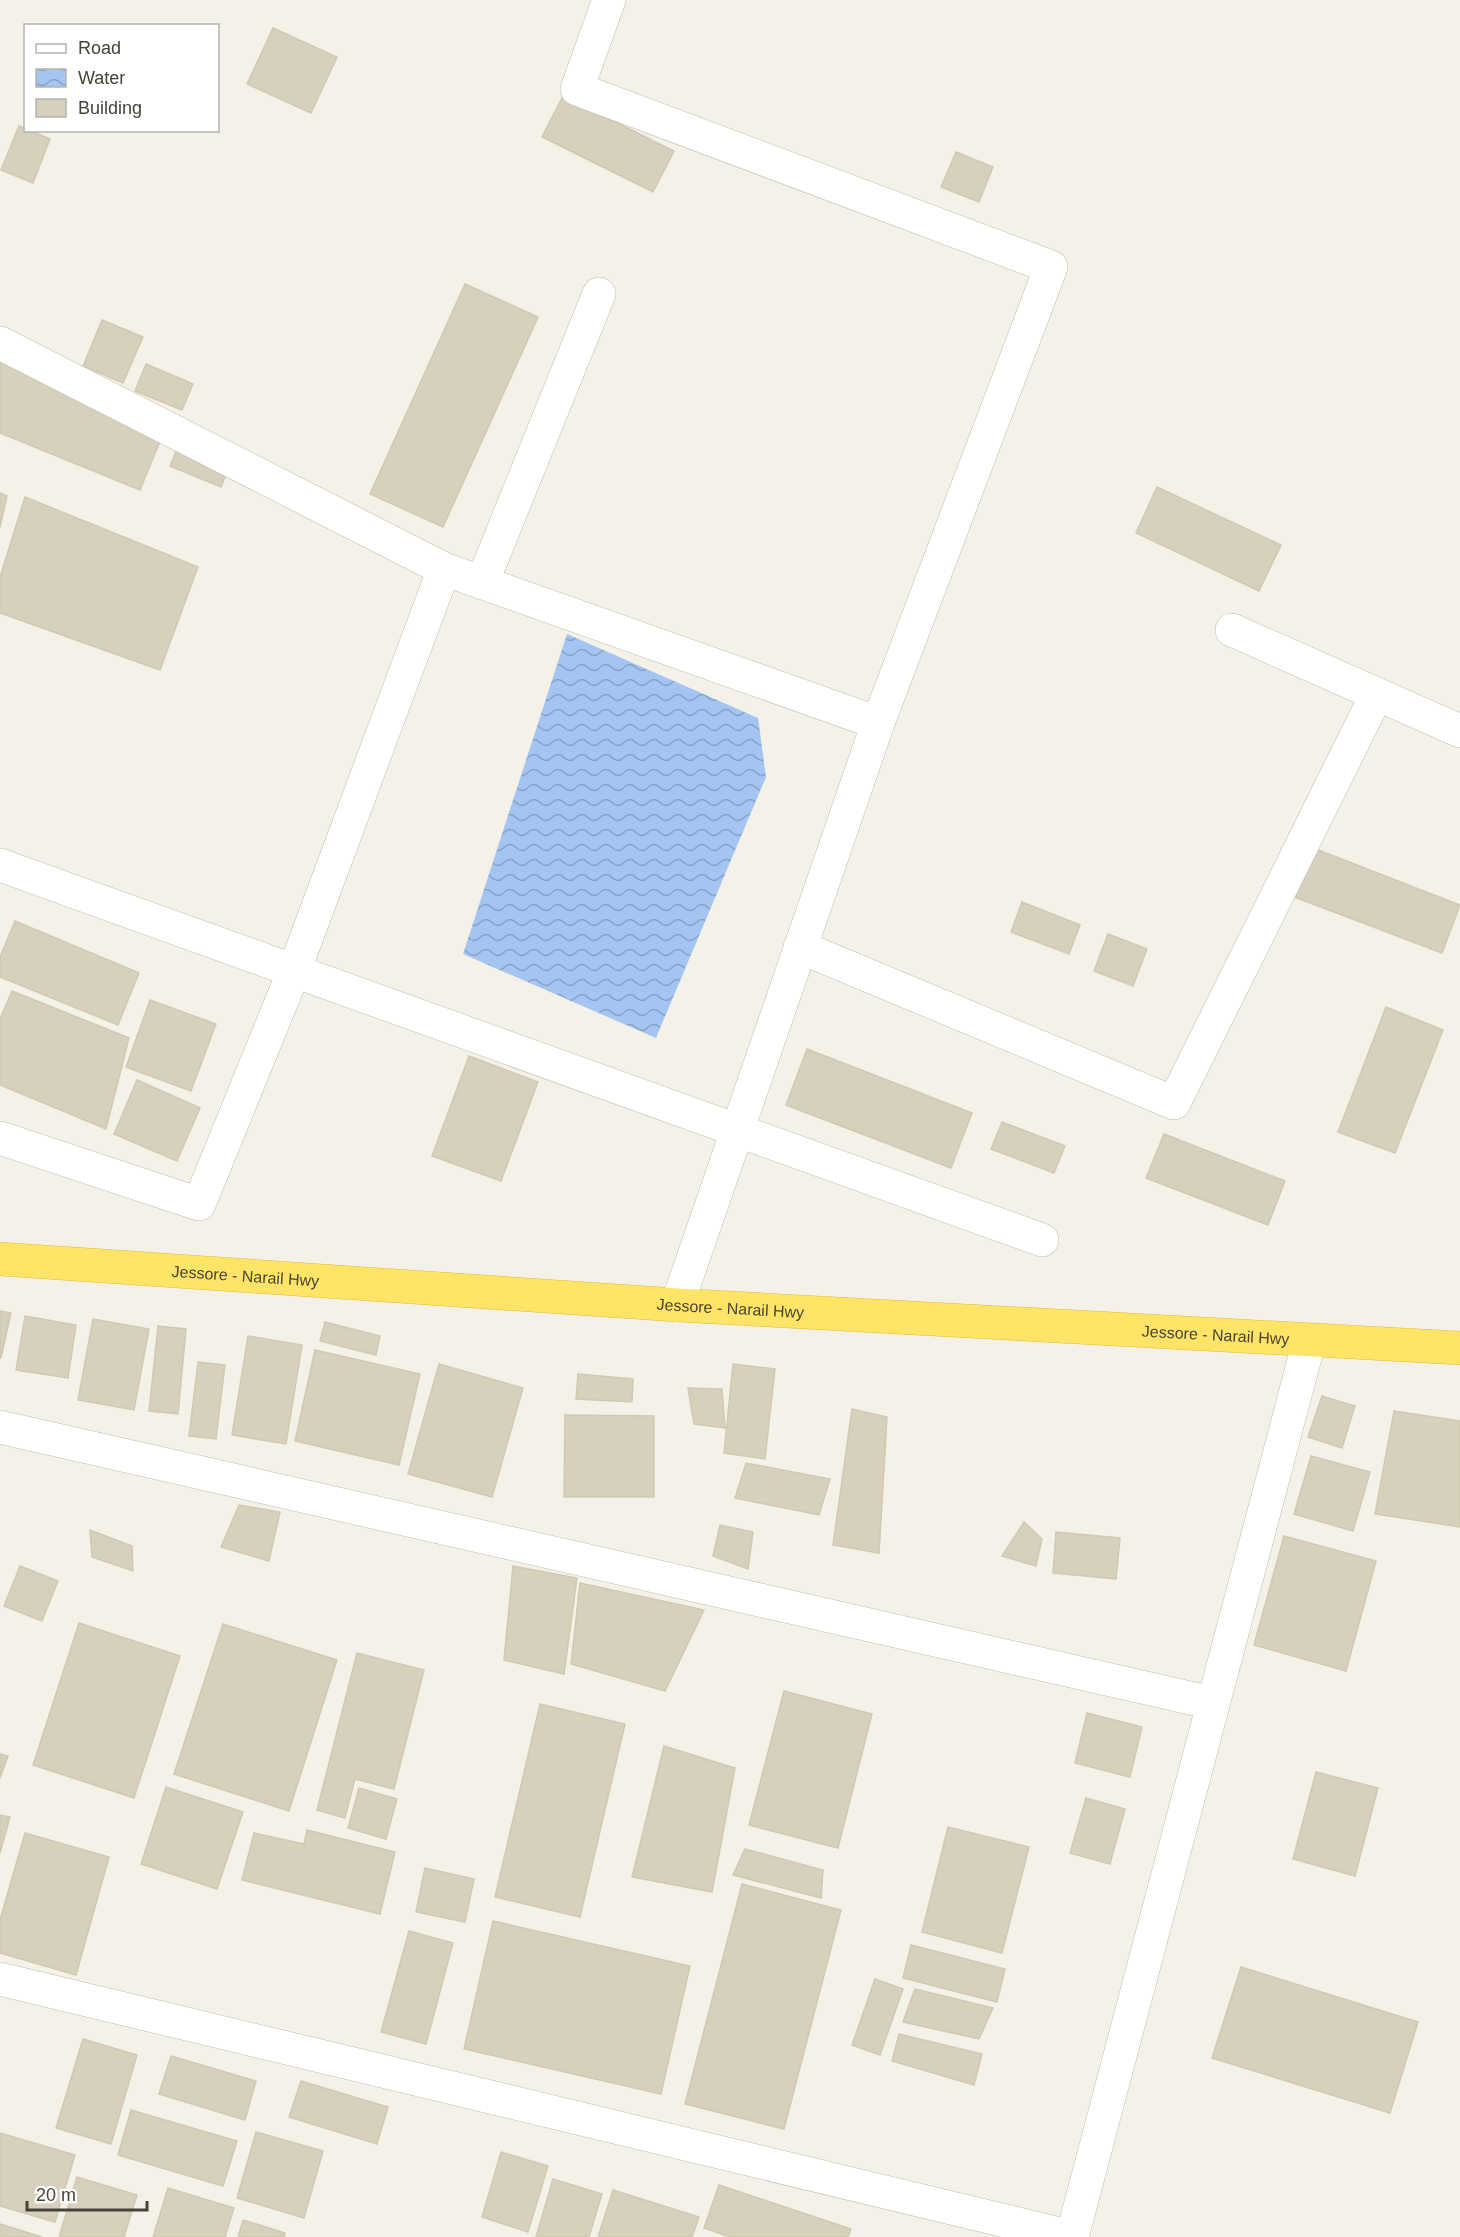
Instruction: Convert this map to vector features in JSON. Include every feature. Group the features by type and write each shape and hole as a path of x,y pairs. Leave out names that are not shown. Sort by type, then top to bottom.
{"highway":[{"name":"Jessore - Narail Hwy","path":"0,1259 676,1305 1309,1342 1460,1348"}],"street":[{"path":"609,0 578,89 1051,267 878,723 676,1305"},
{"path":"482,583 599,294"},
{"path":"0,343 444,569 878,723"},
{"path":"0,1138 199,1204 294,971 444,569"},
{"path":"1232,630 1460,731"},
{"path":"800,947 1174,1103 1377,694"},
{"path":"0,865 1042,1240"},
{"path":"0,1979 1072,2237 1309,1342"},
{"path":"0,1427 1212,1703"}],"water":[{"path":"567,634 758,718 766,777 656,1038 463,954"}],"building":[{"path":"273,28 337,57 311,113 247,84"},
{"path":"563,96 674,151 653,192 542,137"},
{"path":"19,126 24,128 24,132 33,132 50,139 33,183 1,170"},
{"path":"956,152 993,167 979,202 941,187"},
{"path":"465,284 538,317 443,527 370,494"},
{"path":"102,320 143,337 123,383 83,366"},
{"path":"0,355 168,422 140,490 0,433"},
{"path":"146,364 193,384 182,410 135,391"},
{"path":"185,429 236,450 221,487 170,466"},
{"path":"1157,487 1281,545 1259,591 1136,533"},
{"path":"0,493 7,496 0,527"},
{"path":"25,497 198,567 160,670 0,613 0,577"},
{"path":"1308,846 1460,905 1442,953 1289,895"},
{"path":"1022,902 1080,925 1069,954 1011,932"},
{"path":"15,921 139,973 118,1025 0,977 0,957"},
{"path":"1108,934 1147,949 1133,986 1094,971"},
{"path":"12,991 129,1038 106,1129 0,1085 0,1019"},
{"path":"150,1000 216,1024 191,1091 126,1067"},
{"path":"1386,1007 1443,1030 1395,1153 1338,1132"},
{"path":"807,1049 972,1113 951,1168 786,1105"},
{"path":"469,1056 538,1082 501,1181 432,1156"},
{"path":"137,1080 200,1108 177,1161 114,1134"},
{"path":"1002,1122 1065,1146 1054,1173 991,1149"},
{"path":"1164,1134 1285,1181 1268,1225 1146,1178"},
{"path":"0,1311 11,1313 1,1358 0,1358"},
{"path":"25,1316 76,1325 68,1378 16,1370"},
{"path":"93,1319 149,1329 134,1410 78,1400"},
{"path":"325,1322 380,1336 376,1355 320,1341"},
{"path":"158,1326 186,1329 178,1414 149,1411"},
{"path":"248,1336 302,1345 286,1444 232,1435"},
{"path":"315,1350 420,1374 399,1465 295,1441"},
{"path":"198,1362 225,1365 216,1439 189,1436"},
{"path":"439,1364 523,1388 492,1497 408,1474"},
{"path":"733,1364 775,1369 765,1459 724,1453"},
{"path":"578,1374 633,1379 632,1402 576,1399"},
{"path":"688,1388 722,1389 725,1428 694,1424"},
{"path":"1322,1396 1355,1406 1342,1448 1308,1437"},
{"path":"852,1409 887,1417 879,1553 833,1545"},
{"path":"1394,1411 1460,1421 1460,1527 1375,1514"},
{"path":"565,1415 654,1416 654,1497 564,1497"},
{"path":"1311,1456 1370,1472 1353,1531 1294,1514"},
{"path":"746,1463 830,1479 819,1515 735,1498"},
{"path":"239,1505 280,1512 269,1561 221,1547"},
{"path":"1024,1522 1042,1539 1036,1566 1002,1556"},
{"path":"720,1525 753,1532 748,1569 713,1556"},
{"path":"90,1530 132,1546 133,1571 92,1557"},
{"path":"1056,1532 1120,1538 1116,1579 1053,1573"},
{"path":"1284,1536 1376,1561 1346,1671 1254,1645"},
{"path":"20,1566 58,1581 42,1621 4,1606"},
{"path":"513,1566 577,1578 564,1674 504,1660"},
{"path":"580,1583 704,1610 665,1691 571,1664"},
{"path":"79,1623 180,1656 134,1798 33,1765"},
{"path":"223,1624 337,1660 289,1811 174,1774"},
{"path":"357,1653 424,1670 394,1789 355,1779 345,1818 317,1810"},
{"path":"784,1691 872,1714 838,1848 749,1825"},
{"path":"540,1704 625,1724 580,1917 495,1897"},
{"path":"1087,1713 1142,1727 1130,1777 1075,1763"},
{"path":"664,1746 735,1768 712,1892 632,1877"},
{"path":"0,1754 8,1756 0,1778"},
{"path":"1316,1772 1378,1788 1355,1876 1293,1859"},
{"path":"166,1787 243,1812 217,1889 141,1864"},
{"path":"359,1788 397,1799 386,1839 348,1828"},
{"path":"1086,1798 1125,1809 1110,1864 1070,1853"},
{"path":"0,1815 10,1817 0,1853"},
{"path":"948,1827 1029,1847 1002,1953 922,1932"},
{"path":"307,1830 395,1852 380,1914 242,1880 254,1833 304,1844"},
{"path":"25,1833 109,1857 76,1975 0,1953 0,1920"},
{"path":"745,1849 823,1870 821,1898 733,1875"},
{"path":"425,1868 474,1879 465,1922 416,1912"},
{"path":"742,1884 841,1910 784,2129 685,2104"},
{"path":"493,1921 690,1966 661,2094 464,2049"},
{"path":"409,1931 453,1943 426,2044 381,2032"},
{"path":"911,1945 1005,1969 997,2002 903,1978"},
{"path":"1241,1967 1418,2022 1390,2113 1212,2058"},
{"path":"875,1979 903,1989 880,2055 852,2045"},
{"path":"915,1989 993,2008 979,2039 903,2022"},
{"path":"899,2034 982,2054 974,2085 892,2061"},
{"path":"83,2039 137,2055 111,2144 56,2128"},
{"path":"171,2056 256,2081 245,2120 159,2094"},
{"path":"301,2081 388,2107 377,2144 289,2117"},
{"path":"131,2110 237,2141 223,2186 118,2155"},
{"path":"256,2132 323,2151 304,2218 237,2198"},
{"path":"0,2133 75,2155 55,2222 0,2206"},
{"path":"501,2152 548,2166 528,2232 482,2217"},
{"path":"77,2177 137,2195 124,2237 59,2237"},
{"path":"553,2179 602,2194 589,2237 536,2237"},
{"path":"719,2185 851,2229 848,2237 730,2237 704,2228"},
{"path":"168,2188 234,2208 225,2237 153,2237"},
{"path":"613,2190 699,2217 692,2237 598,2237"},
{"path":"243,2220 285,2233 284,2237 238,2237"},
{"path":"0,2224 42,2237 0,2237"}]}
